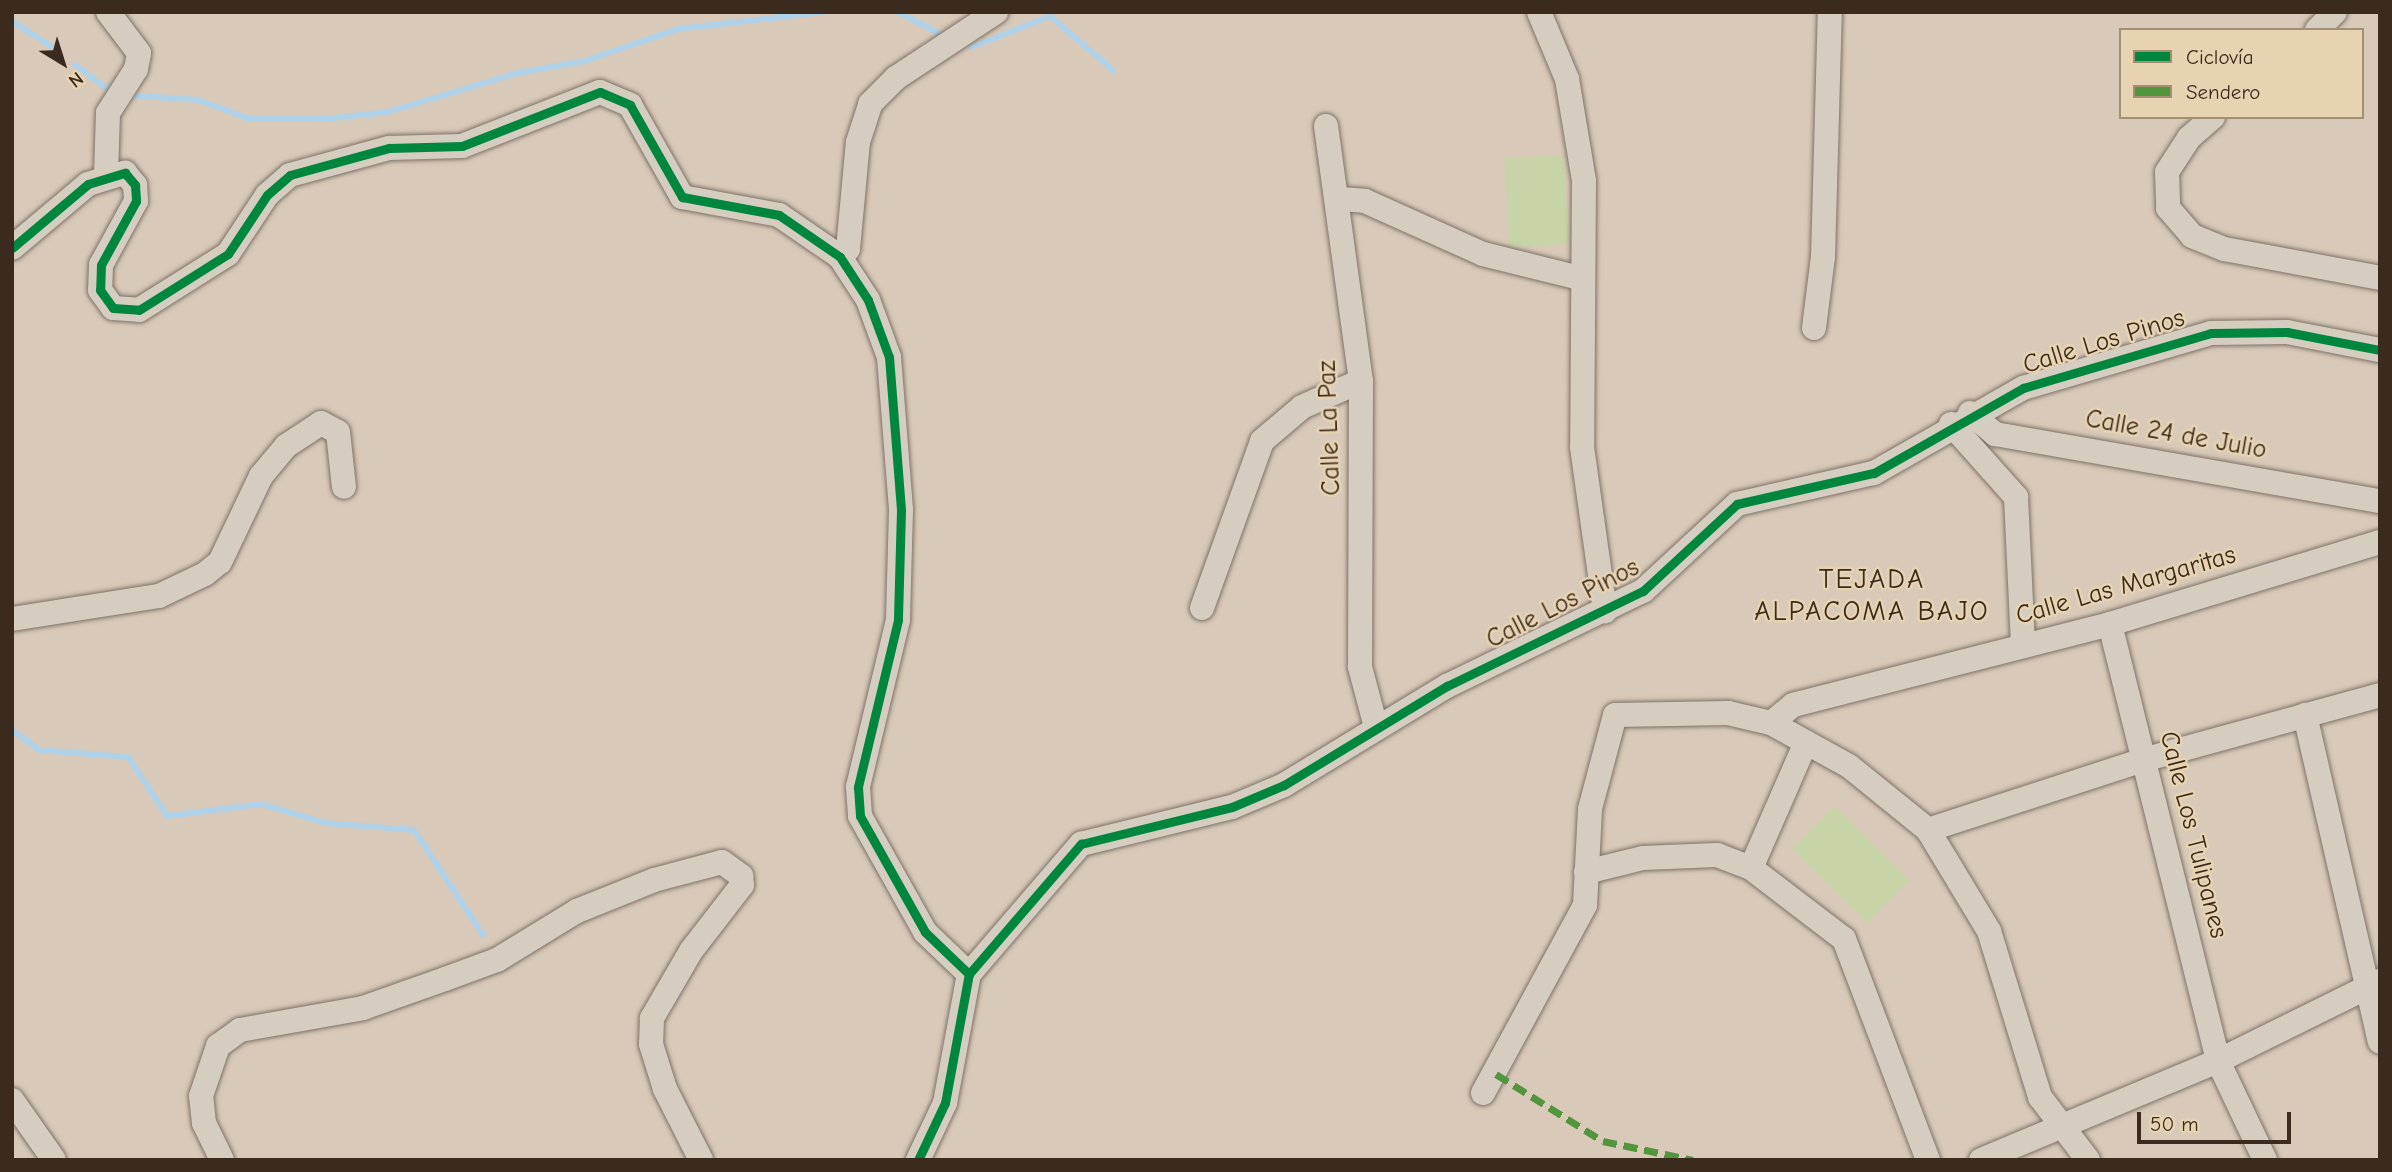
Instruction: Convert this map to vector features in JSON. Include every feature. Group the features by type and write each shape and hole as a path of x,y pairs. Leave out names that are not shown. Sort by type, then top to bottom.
{"street":[{"path":"106,176 108,113 136,69 139,53 108,12"},
{"path":"840,257 848,249 858,142 870,104 896,78 996,12"},
{"path":"1539,12 1574,106 1584,181 1579,278 1582,447 1605,611"},
{"path":"1814,328 1823,257 1830,12"},
{"path":"2319,28 2335,12"},
{"path":"12,248 106,176 131,178 136,201 101,265 100,290 113,308 139,310 228,254 267,195 290,175 389,148 462,146 600,92 630,105 682,197 779,215 840,257 868,300 889,357 901,510 898,620 858,787 860,816 925,932 969,974 945,1103 918,1160"},
{"path":"2211,119 2189,138 2167,172 2168,208 2192,236 2224,249 2380,278"},
{"name":"Calle La Paz","path":"1326,126 1339,199 1361,381 1360,667 1376,727"},
{"path":"1339,199 1365,201 1483,254 1579,278"},
{"name":"Calle Los Pinos","path":"969,974 1081,844 1232,807 1284,785 1376,727 1643,591 1737,504 1874,473 1961,418 2094,365 2211,333 2287,332 2380,350"},
{"path":"1202,608 1262,441 1302,407 1361,381"},
{"path":"1961,418 2016,496 2023,646"},
{"name":"Calle 24 de Julio","path":"1961,418 1996,435 2380,501"},
{"path":"12,619 159,596 205,574 220,562 261,475 286,446 321,423 338,432 344,487"},
{"name":"Calle Las Margaritas","path":"1771,723 1793,705 2110,624 2380,541"},
{"name":"Calle Los Tulipanes","path":"2110,624 2218,1061 2265,1160"},
{"path":"1928,830 2143,760 2380,695"},
{"path":"1483,1093 1585,905 1590,809 1615,715 1676,709 1771,723 1849,766 1928,830 1989,931 2040,1097 2088,1160"},
{"path":"2305,715 2374,984 2380,1042"},
{"path":"1751,869 1806,742"},
{"path":"1586,872 1678,854 1717,855 1751,869 1844,939 1928,1160"},
{"path":"222,1160 204,1123 201,1096 218,1046 240,1030 363,1007 445,979 497,960 577,911 653,880 722,862 741,876 743,885 691,951 652,1018 651,1044 665,1089 701,1160"},
{"path":"1981,1160 2218,1061 2374,984"},
{"path":"12,1100 54,1160"}],"green space":[{"path":"1564,155 1569,244 1510,247 1505,158"},
{"path":"1835,806 1909,880 1867,923 1793,848"}],"waterway":[{"path":"128,95 199,100 247,118 325,119 388,112 517,73 585,61 678,29 823,12"},
{"path":"898,12 948,38"},
{"path":"972,47 1050,16 1113,70"},
{"path":"12,21 54,48"},
{"path":"75,65 114,94"},
{"path":"12,730 40,750 128,757 167,816 262,804 326,823 414,830 483,935"}],"marked path":[{"path":"1496,1074 1603,1141 1693,1160"}],"cycle path":[{"path":"12,248 88,184 125,173 135,185 136,201 101,265 100,290 113,308 139,310 228,254 267,195 290,175 389,148 462,146 600,92 630,105 682,197 779,215 840,257 868,300 889,357 901,510 898,620 858,787 860,816 925,932 969,974"},
{"path":"918,1160 945,1103 969,974 1081,844 1232,807 1284,785 1447,686 1643,591 1737,504 1874,473 2023,388 2211,333 2287,332 2380,350"}],"district":[{"name":"TEJADA ALPACOMA BAJO","path":"1872,595"}]}
